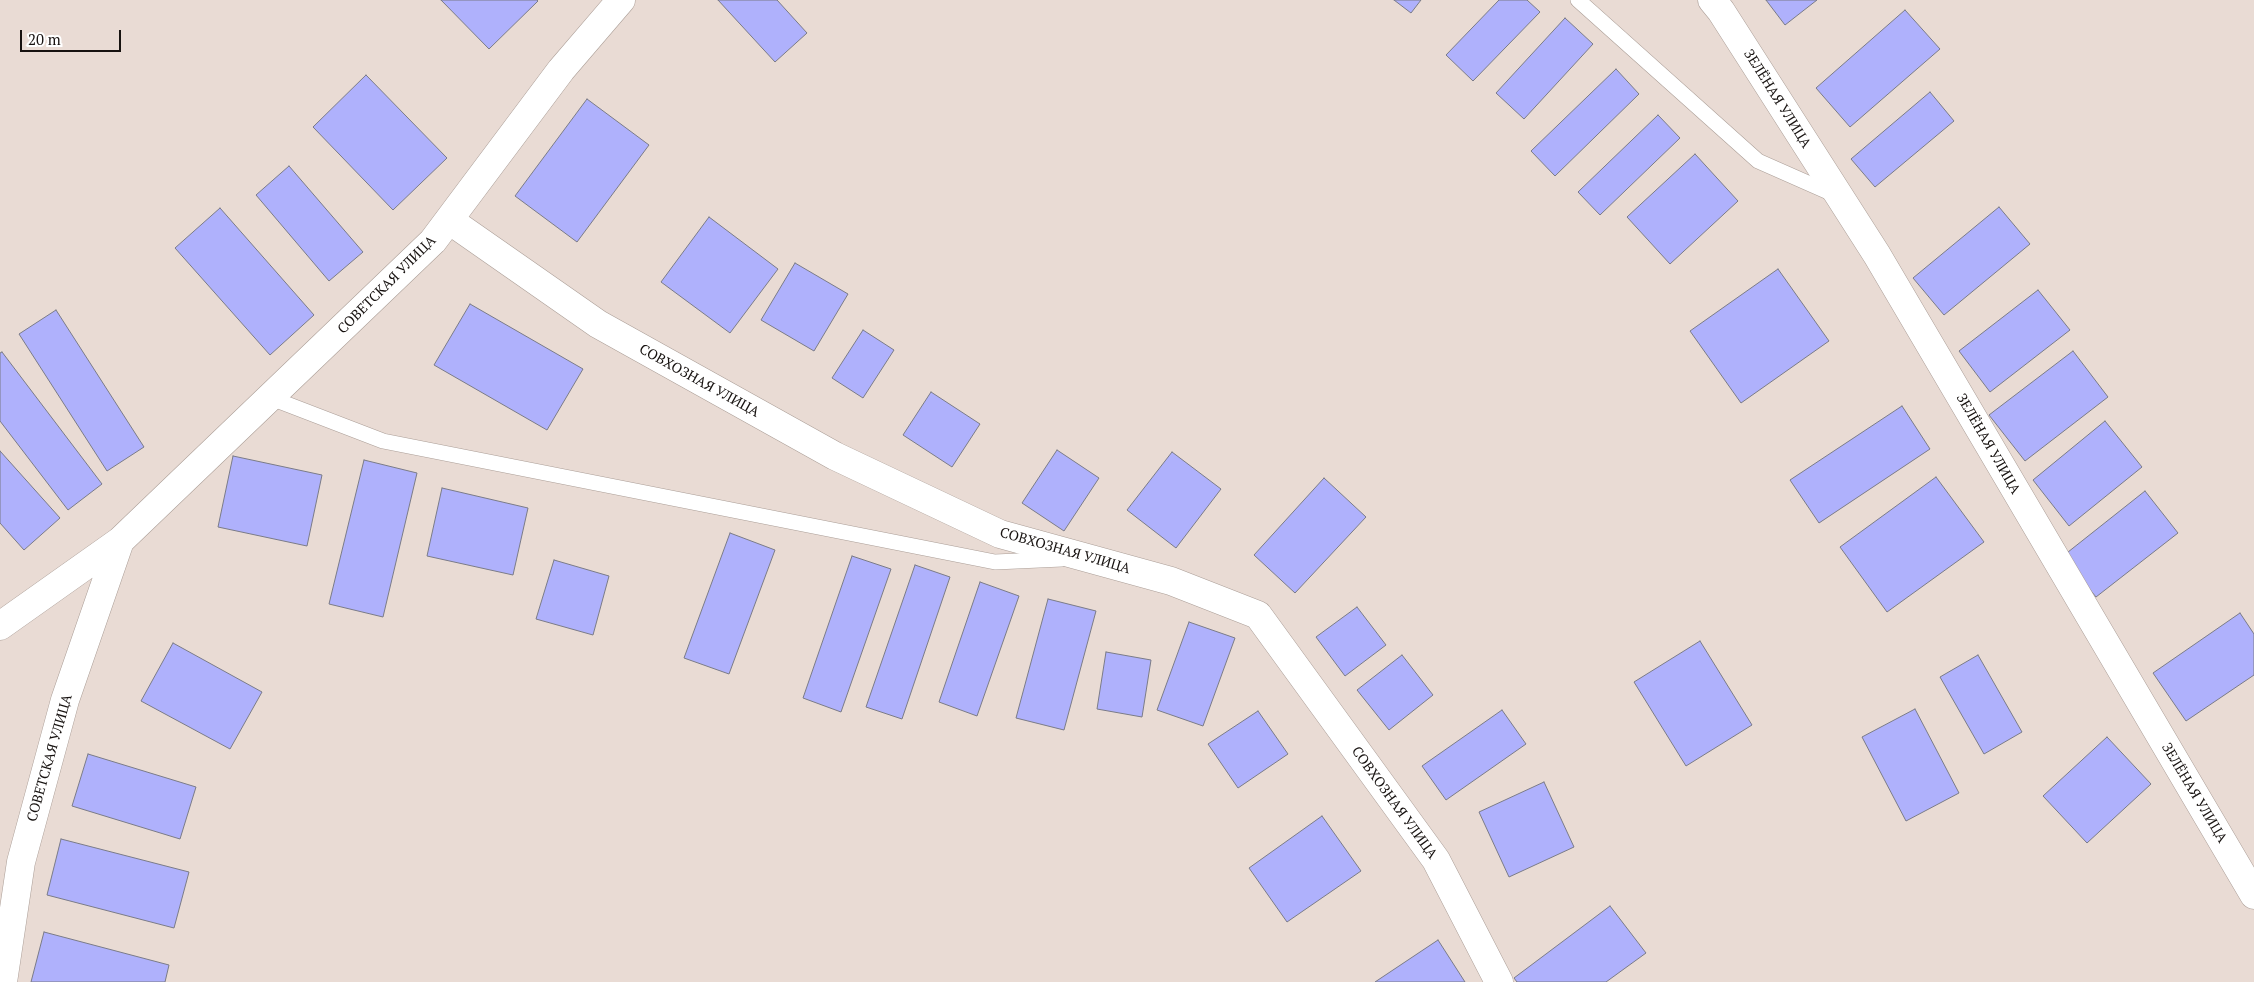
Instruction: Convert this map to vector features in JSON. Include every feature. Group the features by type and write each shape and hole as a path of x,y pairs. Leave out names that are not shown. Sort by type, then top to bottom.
{"street":[{"name":"СОВЕТСКАЯ УЛИЦА","path":"0,626 120,541 433,241 561,70 621,0"},
{"name":"ЗЕЛЁНАЯ УЛИЦА","path":"1712,0 1721,11 1877,255 2254,895"},
{"name":"СОВХОЗНАЯ УЛИЦА","path":"449,220 598,324 835,456 1000,534 1171,581 1258,615 1436,860 1499,982"},
{"name":"СОВЕТСКАЯ УЛИЦА","path":"3,982 24,852 65,700 120,541"}],"lane":[{"path":"1578,0 1758,161 1839,197"},
{"path":"271,398 383,441 995,562 1084,557"}],"building":[{"path":"441,0 537,0 538,1 489,49"},
{"path":"718,0 777,0 807,33 775,62"},
{"path":"1394,0 1421,0 1411,13"},
{"path":"1499,0 1527,0 1540,12 1473,81 1446,55"},
{"path":"1766,0 1817,0 1785,25"},
{"path":"1905,10 1940,49 1850,127 1816,88"},
{"path":"1565,18 1593,44 1524,119 1496,93"},
{"path":"1616,69 1639,94 1555,176 1531,151"},
{"path":"366,75 447,158 393,210 313,127"},
{"path":"1930,92 1954,121 1875,187 1851,159"},
{"path":"587,99 649,145 577,242 515,196"},
{"path":"1658,115 1680,138 1600,215 1578,192"},
{"path":"1695,154 1738,201 1670,264 1627,217"},
{"path":"289,166 363,252 329,281 256,195"},
{"path":"1999,207 2030,244 1944,315 1913,278"},
{"path":"220,208 314,315 270,355 175,248"},
{"path":"709,217 778,269 730,333 661,282"},
{"path":"795,263 848,294 814,351 761,320"},
{"path":"1778,269 1829,341 1741,403 1690,331"},
{"path":"2038,290 2070,330 1990,392 1959,351"},
{"path":"470,304 583,369 547,430 434,365"},
{"path":"56,310 144,447 107,471 19,334"},
{"path":"863,330 894,350 863,398 832,378"},
{"path":"2073,351 2108,397 2025,461 1989,415"},
{"path":"2,352 102,484 68,510 0,421 0,353"},
{"path":"931,392 980,424 952,467 903,435"},
{"path":"1902,406 1930,449 1819,523 1790,480"},
{"path":"2105,421 2142,467 2069,526 2033,480"},
{"path":"1057,450 1099,478 1064,531 1022,503"},
{"path":"0,451 60,518 24,550 0,523"},
{"path":"1172,452 1221,489 1176,548 1127,510"},
{"path":"233,456 322,475 307,546 218,527"},
{"path":"364,460 417,473 383,617 329,604"},
{"path":"1936,477 1984,542 1887,612 1840,547"},
{"path":"1324,478 1366,517 1295,593 1254,555"},
{"path":"442,488 528,508 513,575 427,556"},
{"path":"2145,491 2178,533 2096,597 2063,556"},
{"path":"730,533 775,550 729,674 684,658"},
{"path":"852,556 891,569 841,712 803,698"},
{"path":"554,560 609,576 593,635 536,619"},
{"path":"915,565 950,577 902,719 866,707"},
{"path":"980,582 1019,596 977,716 939,702"},
{"path":"1048,599 1096,611 1064,730 1016,718"},
{"path":"1357,607 1386,645 1345,676 1316,637"},
{"path":"2240,613 2254,634 2254,675 2186,721 2153,673"},
{"path":"1189,622 1235,638 1203,726 1157,710"},
{"path":"1700,641 1752,725 1686,766 1634,682"},
{"path":"173,643 262,692 230,749 141,701"},
{"path":"1106,652 1151,660 1142,717 1097,709"},
{"path":"1402,655 1433,695 1389,730 1357,690"},
{"path":"1978,655 2022,732 1984,754 1940,677"},
{"path":"1915,709 1959,793 1906,821 1862,737"},
{"path":"1502,710 1526,744 1446,800 1422,766"},
{"path":"1258,711 1288,754 1238,788 1208,744"},
{"path":"2107,737 2151,784 2087,843 2043,796"},
{"path":"88,754 196,787 180,839 72,806"},
{"path":"1544,782 1574,847 1509,877 1479,812"},
{"path":"1322,816 1361,871 1287,922 1249,868"},
{"path":"61,839 189,872 174,928 47,895"},
{"path":"1610,906 1646,953 1606,982 1517,982 1514,978"},
{"path":"44,932 169,965 165,982 31,982"},
{"path":"1438,940 1465,982 1375,982"}]}
